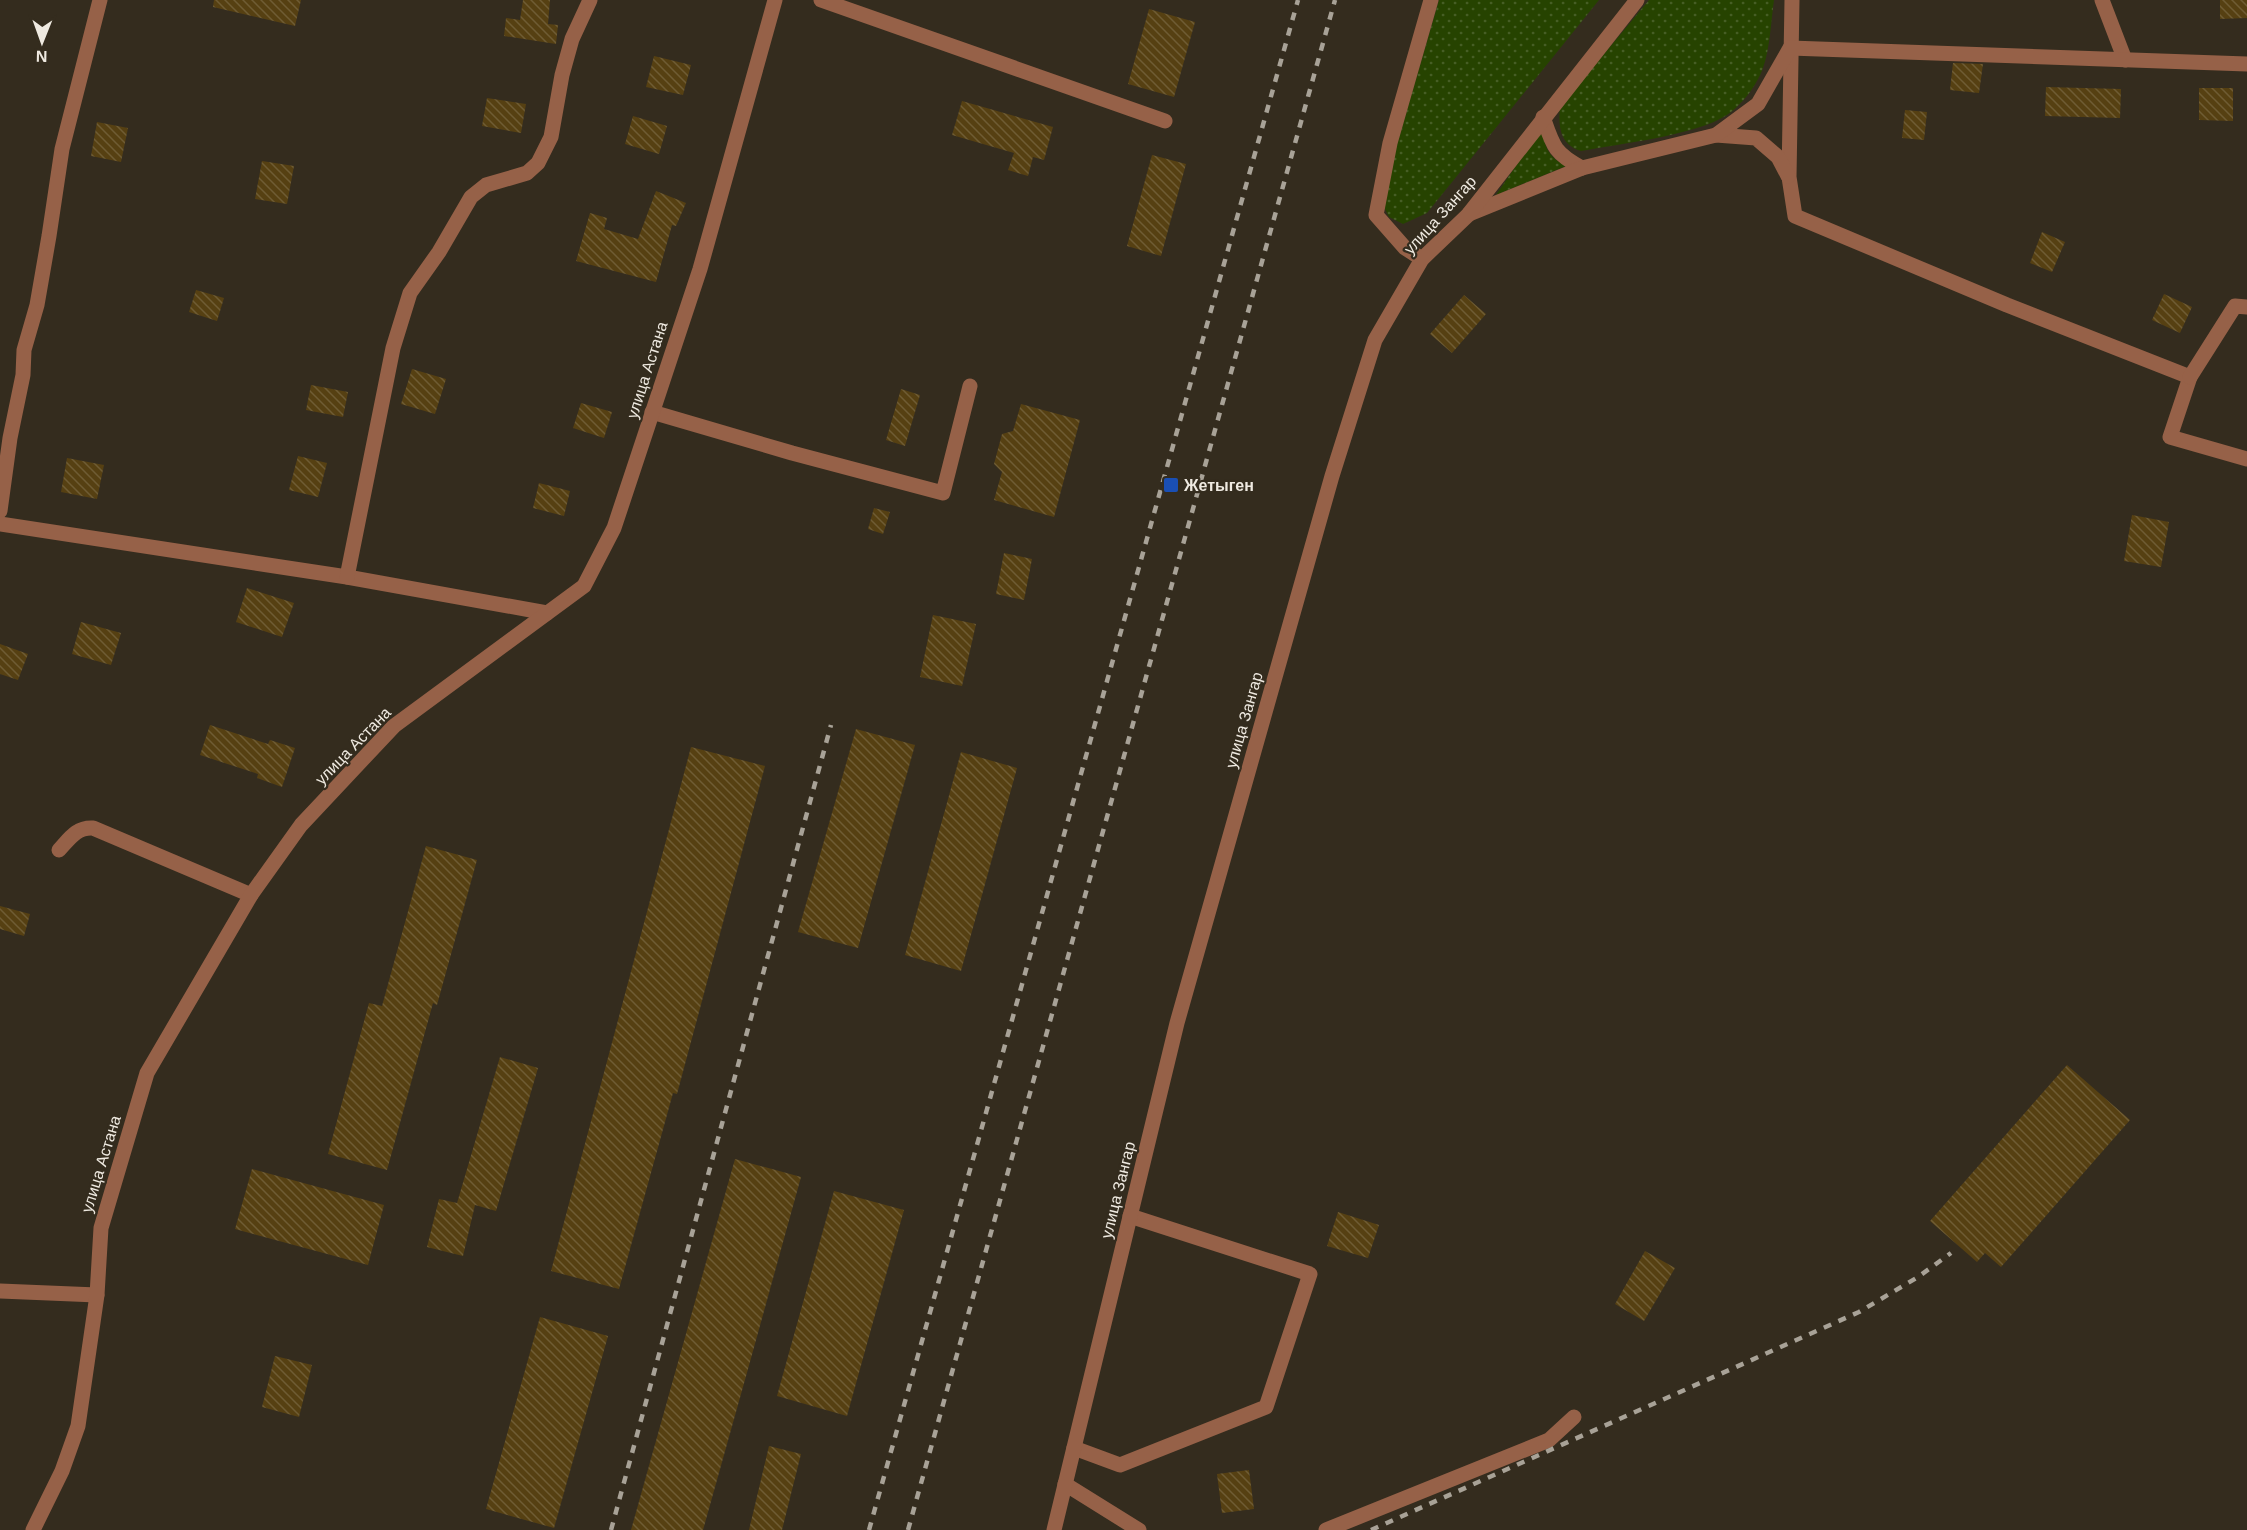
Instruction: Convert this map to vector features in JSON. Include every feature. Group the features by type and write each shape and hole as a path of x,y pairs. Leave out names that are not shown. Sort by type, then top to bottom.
{"street":[{"path":"0,511 10,438 23,375 24,350 37,304 62,149 100,0"},
{"path":"347,576 393,348 410,293 439,252 471,197 486,184 527,173 538,163 550,137 562,75 572,39 590,0"},
{"name":"улица Астана","path":"33,1530 62,1471 78,1426 97,1295 101,1227 147,1073 251,895 302,825 394,726 584,586 614,528 699,269 775,0"},
{"path":"821,0 1165,121"},
{"path":"1422,259 1405,249 1376,215 1390,143 1431,0"},
{"name":"улица Зангар","path":"1054,1530 1177,1023 1332,476 1375,340 1422,259 1468,215 1636,0"},
{"path":"1792,0 1789,177 1795,216 2007,305 2190,377"},
{"path":"2102,0 2125,60"},
{"path":"1790,48 2247,64"},
{"path":"1716,135 1758,104 1790,48"},
{"path":"1543,117 1553,146 1564,158 1582,168"},
{"path":"1468,215 1582,168 1716,135 1756,138 1778,157 1789,177"},
{"path":"2247,307 2235,306 2190,377 2170,437 2247,459"},
{"path":"652,412 792,453 943,493 970,386"},
{"path":"0,524 347,576 547,613"},
{"path":"59,850 76,831 93,828 251,895"},
{"path":"1074,1448 1120,1465 1266,1407 1310,1274 1130,1216"},
{"path":"0,1291 97,1295"},
{"path":"1326,1530 1549,1440 1574,1417"},
{"path":"1065,1484 1139,1530"}],"green space":[{"path":"1439,0 1599,0 1427,213 1403,224 1389,217 1384,207 1396,148"},
{"path":"1649,0 1774,0 1767,52 1757,81 1738,106 1714,122 1657,138 1581,151 1574,148 1562,134 1559,121 1560,107"},
{"path":"1541,129 1548,151 1566,166 1496,195"}],"building":[{"path":"214,0 301,0 295,26 213,7"},
{"path":"523,0 550,0 548,24 558,25 556,44 504,36 506,18 520,20"},
{"path":"2220,0 2247,0 2247,18 2220,19"},
{"path":"1149,9 1195,22 1174,97 1128,84"},
{"path":"654,56 691,65 683,95 646,87"},
{"path":"1953,63 1983,64 1979,93 1950,90"},
{"path":"2046,87 2121,89 2120,118 2045,116"},
{"path":"2199,88 2233,88 2233,121 2199,120"},
{"path":"487,98 526,104 521,133 482,126"},
{"path":"962,101 1053,127 1044,160 1033,157 1028,176 1008,170 1014,153 952,135"},
{"path":"1905,110 1927,112 1924,140 1902,138"},
{"path":"633,116 667,126 659,154 625,144"},
{"path":"97,122 128,128 121,162 91,156"},
{"path":"1152,155 1186,164 1161,256 1127,246"},
{"path":"262,161 294,166 287,204 255,199"},
{"path":"656,191 686,203 676,226 672,225 656,282 576,261 590,213 607,218 604,229 638,239"},
{"path":"2042,232 2065,242 2052,272 2030,263"},
{"path":"196,290 224,298 217,321 189,312"},
{"path":"2164,294 2192,307 2180,333 2152,320"},
{"path":"1464,295 1486,314 1452,353 1430,334"},
{"path":"412,369 446,379 435,414 401,404"},
{"path":"311,385 348,392 343,417 306,410"},
{"path":"901,389 920,395 905,446 886,440"},
{"path":"581,403 612,412 604,438 573,428"},
{"path":"1021,404 1080,420 1054,517 994,500 1002,472 994,464 1002,434 1013,431"},
{"path":"298,456 327,463 318,497 289,490"},
{"path":"67,458 104,465 97,499 61,492"},
{"path":"539,483 570,491 564,516 533,508"},
{"path":"874,508 890,512 883,534 868,529"},
{"path":"2132,515 2169,522 2161,567 2124,561"},
{"path":"1004,553 1032,559 1024,600 996,594"},
{"path":"247,588 294,603 282,637 236,622"},
{"path":"933,615 976,624 962,686 920,677"},
{"path":"81,622 121,633 111,665 72,654"},
{"path":"0,644 28,654 18,680 0,674"},
{"path":"210,725 268,744 270,740 295,748 282,787 257,778 258,774 200,755"},
{"path":"856,729 915,745 858,948 798,932"},
{"path":"691,747 765,766 677,1094 673,1093 619,1289 551,1271"},
{"path":"961,752 1017,768 961,971 905,955"},
{"path":"426,846 477,860 437,1005 433,1003 387,1170 328,1154 369,1003 382,1006"},
{"path":"0,906 30,914 24,936 0,929"},
{"path":"500,1057 538,1068 496,1211 475,1205 463,1256 427,1247 439,1199 457,1203"},
{"path":"2067,1065 2130,1120 2001,1267 1985,1253 1977,1262 1930,1221"},
{"path":"735,1159 801,1177 703,1530 631,1530"},
{"path":"252,1169 384,1205 368,1265 235,1229"},
{"path":"834,1191 904,1210 847,1416 777,1396"},
{"path":"1338,1212 1379,1225 1368,1258 1327,1246"},
{"path":"1645,1251 1675,1268 1644,1321 1615,1304"},
{"path":"540,1317 608,1336 554,1528 486,1509"},
{"path":"275,1356 312,1365 299,1417 262,1407"},
{"path":"769,1446 801,1454 782,1530 749,1530"},
{"path":"1249,1470 1254,1509 1222,1513 1217,1474"}],"railway":[{"path":"869,1530 1298,0"},
{"path":"908,1530 1335,0"},
{"path":"611,1530 831,725"},
{"path":"1371,1530 1859,1312 1918,1277 1951,1253"}],"place":[{"name":"Жетыген","path":"1171,485"}]}
